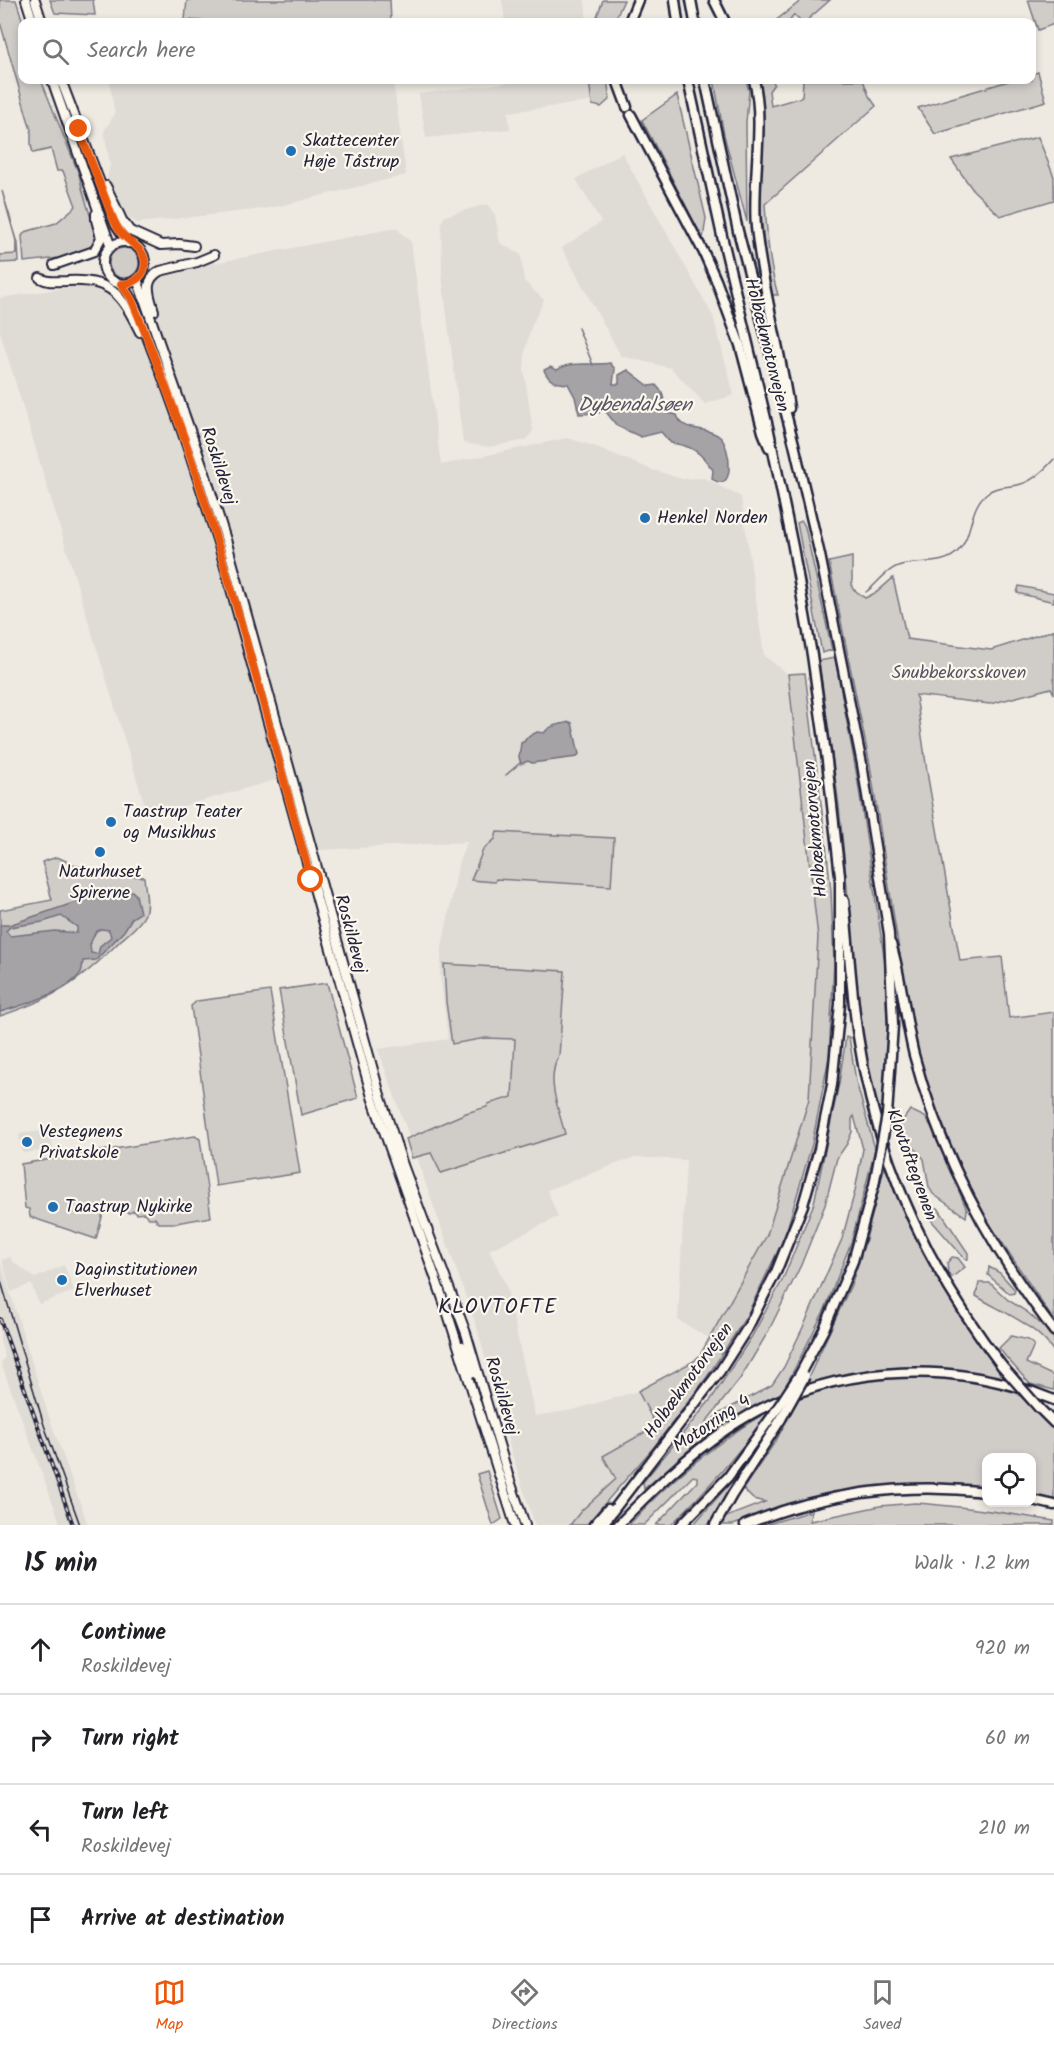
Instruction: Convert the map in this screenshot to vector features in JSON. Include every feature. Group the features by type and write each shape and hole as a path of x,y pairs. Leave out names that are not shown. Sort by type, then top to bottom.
{"highway":[{"path":"631,18 638,0"},
{"path":"675,0 677,18"},
{"path":"691,0 694,18"},
{"path":"714,0 723,18"},
{"path":"619,84 629,111 716,280 740,345 763,432 776,464"},
{"name":"Holbækmotorvejen","path":"602,1525 701,1399 737,1345 771,1285 786,1252 803,1206 825,1126 836,1055 841,984 840,876 828,761 794,547 689,84"},
{"name":"Holbækmotorvejen","path":"706,84 738,231 794,444 843,664 862,764 889,934 893,1025 887,1115 874,1185 853,1261 835,1313 777,1417"},
{"path":"755,84 757,95 754,191 756,226 765,293 787,397 794,444"},
{"name":"Klovtoftegrenen","path":"840,876 858,1036 872,1105 886,1153 908,1211 937,1268 964,1313 1002,1366 1054,1423"},
{"name":"Klovtoftegrenen","path":"889,934 915,1057 946,1149 988,1235 1021,1287 1054,1331"},
{"name":"Motorring 4","path":"618,1525 675,1469 729,1428 775,1403 825,1385 877,1374 935,1372 968,1375 1004,1383 1054,1400"},
{"path":"681,1525 728,1477 777,1417"},
{"path":"716,1525 777,1417"},
{"path":"594,1525 643,1472"},
{"path":"745,1525 804,1505 867,1493 933,1489 982,1492"},
{"path":"1036,1501 1054,1505"}],"main road":[{"path":"26,0 32,18"},
{"path":"35,0 41,18"},
{"path":"53,84 111,247"},
{"path":"62,84 116,225 128,243"},
{"path":"95,173 105,184 122,220 130,231 160,245 194,246"},
{"path":"54,265 94,251 101,238 96,220 97,208"},
{"path":"120,243 128,243 140,249 144,259 143,271 137,279 121,284 108,277 104,267 105,255 111,247 120,243"},
{"path":"167,366 148,284 152,276 160,270 197,262 214,255"},
{"path":"40,278 47,282 86,280 116,293 124,301 141,334 148,340"},
{"name":"Roskildevej","path":"137,279 226,543 380,1095 406,1174 470,1345 523,1525"},
{"name":"Roskildevej","path":"121,284 131,298 173,404 219,546 362,1064 458,1344 515,1525"},
{"path":"421,1238 461,1333 470,1345"},
{"path":"458,1344 463,1347 468,1358 508,1475"},
{"path":"498,1471 523,1525"}],"shaded area":[{"path":"502,0 585,0 587,18 504,18"},
{"path":"110,84 394,84 406,175 271,208 137,223 123,213 107,179 110,165 104,131 115,114"},
{"path":"497,84 594,84 596,101 508,112 510,129 426,138 419,94"},
{"path":"622,153 713,316 734,395 705,404 671,368 621,356 562,248 601,222 576,179"},
{"path":"487,204 495,215 500,243 521,255 524,281 544,300 531,327 525,351 524,370 533,431 526,440 489,447 463,443 442,275 441,223 445,216"},
{"path":"396,228 411,242 441,465 567,438 682,479 704,478 741,497 764,656 788,674 818,937 809,1099 767,1235 709,1338 678,1320 686,1160 635,1157 547,1190 558,1217 489,1250 506,1285 535,1416 573,1410 638,1391 656,1426 604,1456 617,1479 581,1511 570,1525 535,1525 511,1451 477,1328 378,1049 448,1039 440,975 442,948 459,861 467,842 319,850 297,774 148,816 0,332 0,298 168,272"},
{"path":"50,1130 53,1149 22,1152 19,1134"},
{"path":"10,1257 35,1278 64,1265 74,1291 39,1304 31,1284 11,1292 2,1260"},
{"path":"0,1260 48,1414 88,1525 61,1525 1,1363 5,1357 0,1341"}],"green space":[{"path":"0,0 16,0 22,18 18,18 18,84 43,84 79,174 96,235 90,250 60,258 24,262 22,236 25,232 56,223 76,206 63,171 57,171 51,149 33,153 31,130 0,22"},
{"path":"50,0 93,0 95,15 55,13"},
{"path":"187,0 390,0 391,18 185,18"},
{"path":"603,0 624,0 616,18 596,18"},
{"path":"802,0 830,0 810,18 797,18 794,15 792,18 779,18"},
{"path":"1028,0 1054,0 1054,24 1038,30 1036,18 1034,18"},
{"path":"1038,72 1046,101 935,134 918,108 999,84 1036,84 1036,73"},
{"path":"589,84 608,84 610,99 601,107 592,105"},
{"path":"715,84 747,84 749,91 746,122 747,222 724,135"},
{"path":"759,84 774,84 769,91 771,106 802,97 803,84 864,84 876,106 765,204 770,261 778,295 771,295 760,200 761,92"},
{"path":"677,95 706,218 703,239 642,120"},
{"path":"1038,137 1054,177 1054,200 1000,216 973,190 951,159"},
{"path":"2,191 18,243 19,262 0,263 0,255 17,254 16,241"},
{"path":"124,248 130,249 138,257 138,269 130,277 124,278 118,277 110,269 109,263 110,257 118,249"},
{"path":"802,521 832,650 822,653 797,523"},
{"name":"Snubbekorsskoven","path":"852,557 852,588 865,598 877,592 893,578 907,639 991,650 1054,630 1054,694 1051,688 990,704 916,695 960,961 1002,957 1009,1018 1054,1012 1054,1321 988,1221 962,1170 935,1106 912,1033 870,765 829,562"},
{"path":"1019,586 1054,593 1054,602 1017,593"},
{"path":"835,658 857,776 885,963 888,1050 881,1122 861,1029 839,806 819,661"},
{"path":"805,673 831,891 834,963 829,1057 812,1144 785,1236 746,1317 707,1377 653,1448 586,1525 570,1525 581,1511 616,1479 603,1456 656,1426 638,1391 694,1361 700,1355 767,1235 809,1099 818,937 788,674"},
{"path":"497,832 614,838 611,886 496,879 495,882 471,880 483,850 495,839"},
{"path":"57,857 93,873 144,877 147,901 145,914 134,929 79,978 52,995 0,1016 0,910 52,900 42,862"},
{"path":"444,964 565,971 559,1056 555,1065 553,1084 565,1134 441,1173 431,1153 412,1158 406,1139 466,1113 487,1107 488,1104 512,1097 515,1039 486,1038 452,1044"},
{"path":"327,983 358,1098 301,1115 279,990"},
{"path":"270,991 300,1173 216,1186 191,1006 197,1001"},
{"path":"846,1037 849,1037 856,1081 875,1149 852,1240 825,1309 782,1393 731,1420 695,1445 644,1489 643,1482 712,1398 752,1336 783,1279 814,1203 839,1083","holes":["854,1116 863,1149 842,1239 784,1367 772,1385 720,1413 706,1425 740,1379 768,1332 801,1265 825,1205 837,1158 852,1132"]},
{"path":"910,1110 925,1117 931,1126 967,1210 966,1217 933,1194 929,1187 924,1159 902,1133 899,1126"},
{"path":"195,1136 200,1139 211,1217 176,1223 158,1223 155,1218 149,1218 144,1213 137,1214 134,1211 129,1213 105,1206 96,1239 30,1217 29,1209 25,1208 21,1164"},
{"path":"884,1169 887,1170 910,1224 937,1275 967,1325 1000,1373 999,1377 945,1369 909,1368 873,1370 805,1385 851,1285 865,1243"},
{"path":"938,1208 968,1253 968,1259 965,1259 931,1220 931,1209"},
{"path":"952,1257 958,1258 965,1267 951,1278 947,1263"},
{"path":"989,1267 1000,1273 1015,1290 1014,1293 1010,1294 988,1275"},
{"path":"979,1283 990,1283 1008,1300 1027,1312 1044,1327 1054,1339 1054,1352 1047,1342 1029,1327 976,1296"},
{"path":"1011,1336 1028,1340 1034,1345 1026,1363 1054,1376 1054,1390 1030,1384 1006,1357 999,1348"},
{"path":"938,1375 1012,1388 1054,1429 1054,1503 1036,1498 1036,1453 982,1453 982,1490 864,1490 804,1500 733,1525 719,1525 721,1519 765,1502 753,1499 743,1489 777,1439 799,1395 873,1377"},
{"path":"770,1411 723,1470 671,1525 656,1525 697,1482 697,1477 693,1476 644,1525 629,1525 675,1479 743,1427"},
{"path":"749,1462 711,1525 693,1525"},
{"path":"487,1471 502,1519 493,1525 477,1474"},
{"path":"915,1503 1019,1515 1054,1521 1054,1525 765,1525 811,1511 810,1521 880,1506"}],"water":[{"name":"Dybendalsøen","path":"610,363 615,369 613,384 619,384 619,375 628,370 649,386 656,385 662,392 667,413 677,415 684,425 714,433 720,437 724,442 729,459 728,475 725,481 712,479 713,470 700,454 691,448 671,443 661,432 641,437 617,426 603,408 599,413 579,414 575,397 568,384 553,381 544,370 550,367 557,370 575,364"},
{"path":"570,722 579,754 577,757 532,763 528,761 521,764 519,757 521,743 526,738 537,732 544,733 552,726"},
{"path":"111,890 132,891 136,895 140,913 132,918 124,931 96,960 83,961 81,972 74,981 43,998 0,1012 0,925 9,925","holes":["61,916 77,927 77,933 55,931 10,936 6,931 10,927 43,922","109,930 111,937 100,946 98,954 91,953 90,944 96,931"]}],"waterway":[{"path":"578,328 593,365"},
{"path":"866,592 898,566 938,561 953,556 963,544 977,506 987,493 1030,480 1054,459"},
{"path":"506,775 520,763"}],"tram line":[{"path":"0,1278 44,1425 80,1525"}],"railway":[{"path":"0,1319 73,1525"}],"place":[{"name":"Skattecenter Høje Tåstrup","path":"291,151"},
{"name":"Henkel Norden","path":"645,518"},
{"name":"Taastrup Teater og Musikhus","path":"111,822"},
{"name":"Naturhuset Spirerne","path":"100,852"},
{"name":"Vestegnens Privatskole","path":"27,1142"},
{"name":"Taastrup Nykirke","path":"53,1207"},
{"name":"Daginstitutionen Elverhuset","path":"62,1280"}],"district":[{"name":"KLOVTOFTE","path":"498,1307"}],"route":[{"path":"79,129 116,225 128,243 140,249 143,255 145,263 141,275 130,283 121,284 131,298 173,404 197,476 219,546 311,880"}]}
